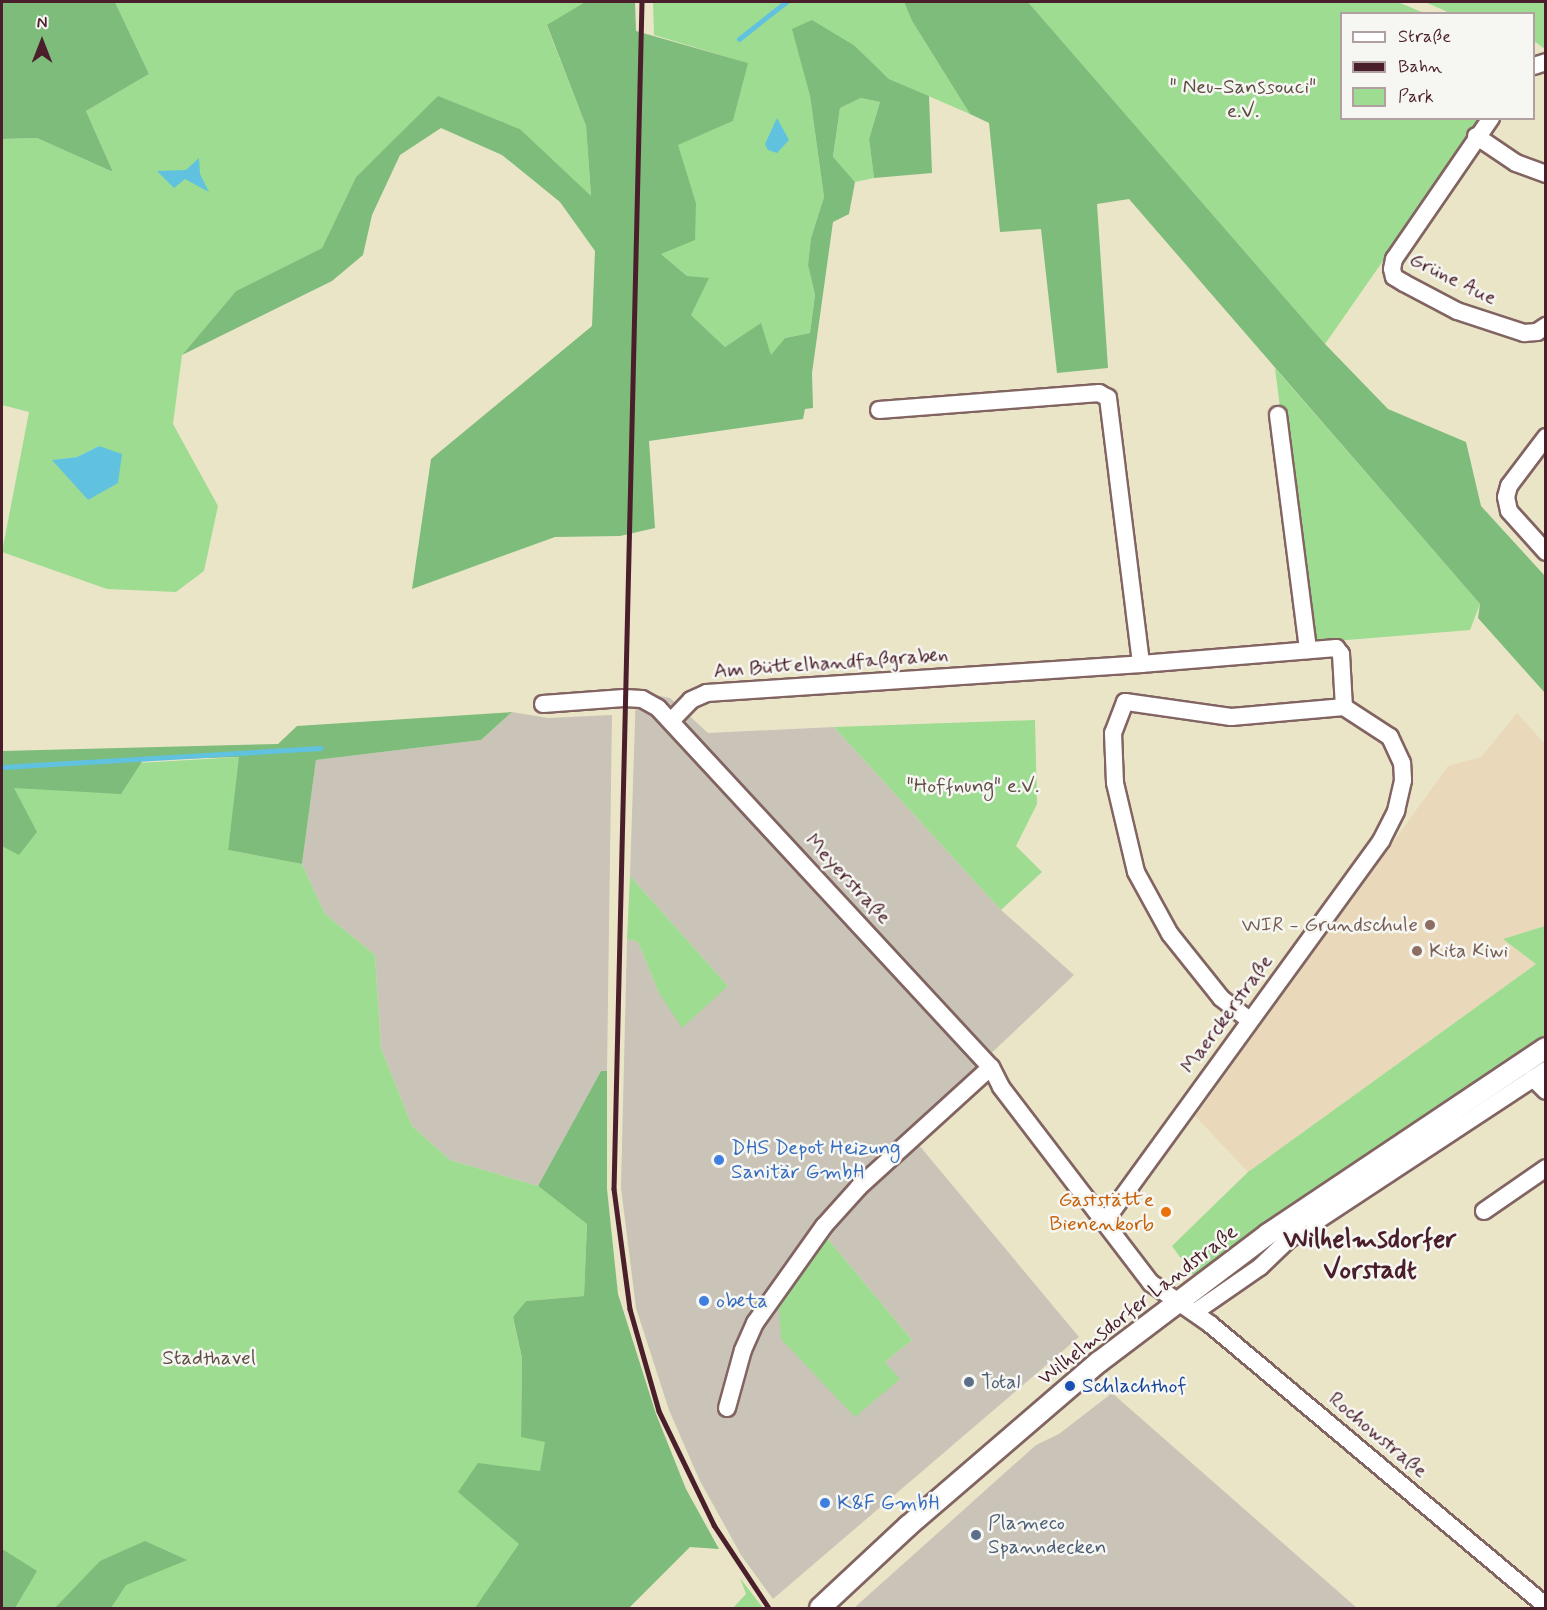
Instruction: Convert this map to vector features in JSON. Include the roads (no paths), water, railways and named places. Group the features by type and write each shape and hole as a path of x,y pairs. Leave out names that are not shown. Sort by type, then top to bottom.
{"main road":[{"name":"Wilhelmsdorfer Landstraße","path":"820,1608 1029,1421 1099,1362 1186,1308 1268,1234 1394,1159 1516,1079 1545,1048"}],"street":[{"name":"Grüne Aue","path":"1489,120 1476,136 1394,260 1395,277 1457,310 1505,328 1524,333 1537,332 1545,326"},
{"path":"1476,136 1516,163 1545,174"},
{"path":"879,410 1046,399 1057,395 1100,393 1108,398 1141,664"},
{"path":"1278,415 1308,650"},
{"path":"1545,437 1509,486 1506,497 1509,511 1545,552"},
{"name":"Am Büttelhandfaßgraben","path":"671,721 691,700 707,693 1141,664 1336,648 1341,654 1344,707"},
{"path":"543,704 642,699 658,708 671,721"},
{"path":"1249,1020 1221,998 1170,934 1136,872 1115,783 1113,734 1125,702 1231,717 1344,707"},
{"name":"Maerckerstraße","path":"1105,1221 1381,841 1399,801 1403,780 1398,750 1379,728 1344,707"},
{"name":"Meyerstraße","path":"671,721 991,1067 1001,1087 1151,1283 1186,1308"},
{"path":"727,1408 743,1350 755,1323 824,1226 859,1186 991,1067"},
{"name":"Wilhelmsdorfer Landstraße","path":"1516,1079 1539,1074 1545,1091"},
{"path":"1484,1211 1545,1168"},
{"name":"Rochowstraße","path":"1186,1308 1545,1606"}],"water":[{"path":"777,118 789,140 777,153 768,150 765,144"},
{"path":"199,158 200,174 209,192 185,179 174,188 157,171 186,170"},
{"path":"99,446 122,454 118,483 88,500 52,460 77,457"}],"waterway":[{"path":"739,39 786,2"},
{"path":"2,767 320,748"}],"railway":[{"path":"642,2 614,1189 630,1309 659,1411 714,1525 769,1608"}],"place":[{"name":"WIR - Grundschule","path":"1430,925"},
{"name":"Kita Kiwi","path":"1417,951"},
{"name":"DHS Depot Heizung Sanitär GmbH","path":"719,1160"},
{"name":"Gaststätte Bienenkorb","path":"1166,1212"},
{"name":"obeta","path":"704,1301"},
{"name":"Total","path":"969,1382"},
{"name":"Schlachthof","path":"1070,1386"},
{"name":"K&F GmbH","path":"825,1503"},
{"name":"Plameco Spanndecken","path":"976,1535"}],"district":[{"name":"Wilhelmsdorfer Vorstadt","path":"1370,1254"}],"park label":[{"name":"\" Neu-Sanssouci\" e.V.","path":"1243,99"},
{"name":"\"Hoffnung\" e.V.","path":"973,786"},
{"name":"Stadthavel","path":"209,1358"}]}
